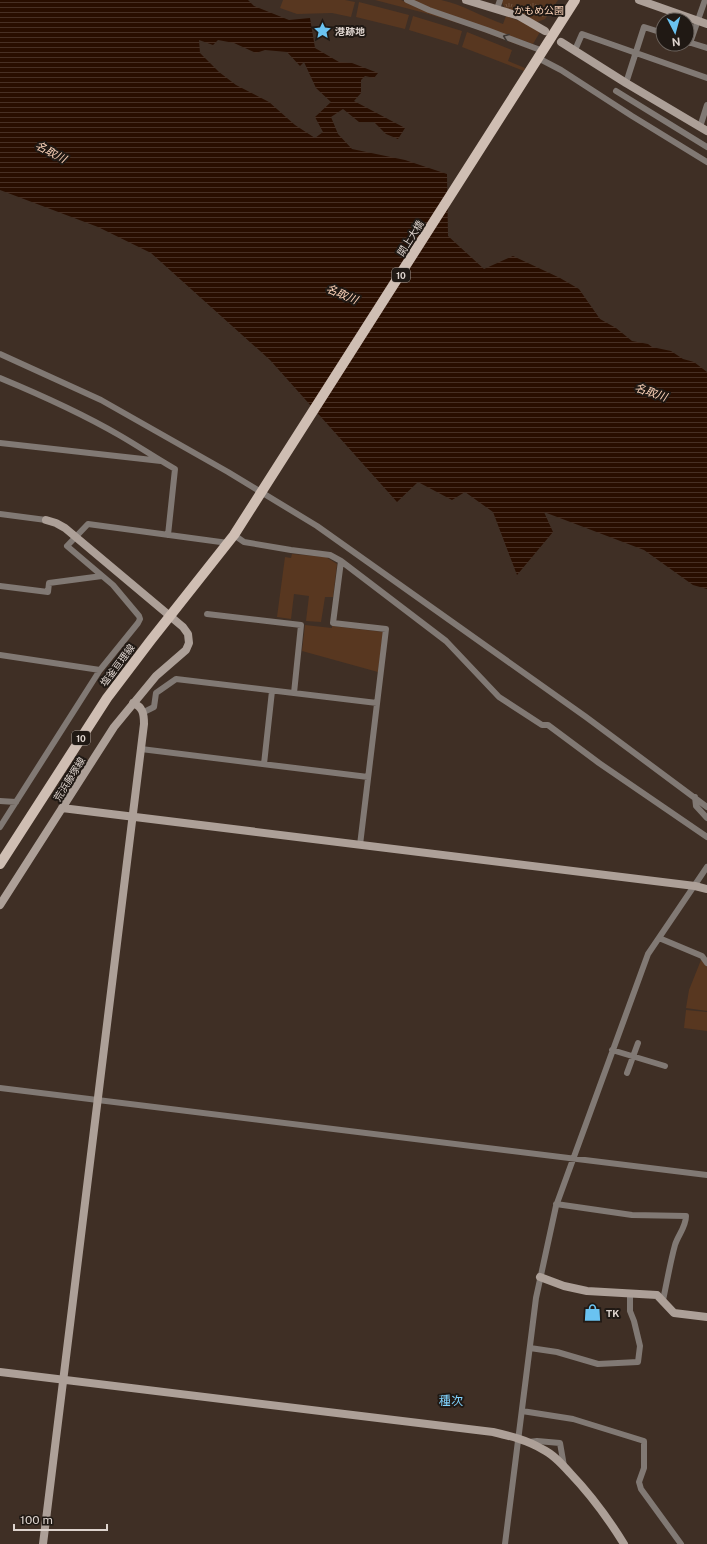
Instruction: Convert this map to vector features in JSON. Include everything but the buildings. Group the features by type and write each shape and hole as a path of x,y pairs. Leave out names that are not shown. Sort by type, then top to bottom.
{"main road":[{"name":"10","path":"539,57 575,0"},
{"name":"閖上大橋","path":"264,490 539,57"},
{"name":"塩釜亘理線","path":"0,864 107,698 231,539 264,490"}],"street":[{"path":"407,0 429,10 468,22 539,57 707,162"},
{"path":"466,0 519,16 545,31"},
{"path":"497,9 500,0"},
{"path":"639,0 707,24"},
{"path":"695,28 705,0"},
{"path":"626,83 644,27 655,30"},
{"path":"575,50 582,34 707,78"},
{"path":"562,42 626,83 703,129 707,105"},
{"path":"695,44 707,48"},
{"path":"616,91 707,147"},
{"path":"0,354 101,400 264,490 347,547 586,717 707,807"},
{"path":"0,378 54,401 119,435 175,469 168,535"},
{"path":"0,443 163,462"},
{"path":"0,514 46,520 65,528 170,617"},
{"path":"0,827 100,670 140,619 136,611 113,585 67,546 88,524 168,535 231,539 291,550 330,555 446,640 499,697 542,725 548,726 707,837"},
{"path":"341,562 333,623 386,629 360,845"},
{"path":"0,586 48,592 49,583 102,576"},
{"path":"207,614 301,625 294,693"},
{"name":"荒浜藤塚線","path":"0,905 114,727 156,676 186,650 189,643 188,634 183,627 170,617"},
{"path":"0,656 100,670"},
{"path":"144,712 154,707 156,694 176,679 377,704"},
{"path":"264,764 272,691"},
{"path":"43,1544 141,749 144,712 133,703"},
{"path":"141,749 368,777"},
{"path":"695,797 696,806 707,818"},
{"path":"0,801 16,802"},
{"path":"62,808 695,886 707,889"},
{"path":"505,1544 536,1298 556,1204 648,954 707,867"},
{"path":"659,938 702,956 707,963"},
{"path":"627,1073 638,1043"},
{"path":"612,1050 664,1066"},
{"path":"0,1088 707,1175"},
{"path":"556,1204 632,1215 686,1216 683,1231 677,1239 672,1255 663,1300"},
{"path":"540,1277 564,1286 586,1291 630,1295 657,1295 674,1313 707,1317"},
{"path":"530,1348 557,1352 598,1364 638,1362 640,1346 630,1311 630,1295"},
{"path":"0,1372 493,1432 518,1438 543,1449 564,1466 589,1492 609,1518 624,1544"},
{"path":"522,1411 573,1419 644,1441 644,1468 639,1482 641,1489 681,1544"},
{"path":"528,1442 537,1441 560,1443 564,1466"}],"green space":[{"path":"283,0 345,0 355,2 351,17 332,13 297,14 280,8"},
{"path":"375,0 401,0 432,13 472,25 534,51 471,27"},
{"path":"412,0 441,0 449,2 503,24 506,16 522,22 540,32 533,44"},
{"name":"かもめ公園","path":"503,0 558,0 545,19 537,22 505,8 502,3"},
{"path":"359,2 409,15 405,29 356,17"},
{"path":"413,16 462,31 458,45 409,30"},
{"path":"467,32 512,50 508,61 525,68 524,71 462,47"},
{"path":"292,554 326,557 337,564 333,597 325,597 321,622 306,621 309,596 294,594 291,619 277,617 285,557 291,558"},
{"path":"305,625 332,628 332,626 383,632 378,672 302,651"},
{"path":"701,960 707,966 707,1011 686,1008 689,990"},
{"path":"686,1010 707,1012 707,1031 684,1028"}],"water":[{"name":"名取川","path":"0,0 248,0 254,6 289,20 310,18 315,48 339,62 352,63 378,73 374,78 365,76 361,80 361,93 354,101 405,128 398,139 386,134 374,122 359,122 343,109 331,117 338,134 352,149 405,160 447,174 448,236 484,269 513,256 560,278 579,289 600,319 616,328 632,341 671,351 683,359 694,362 707,372 707,589 693,585 644,550 544,512 553,532 517,575 493,512 465,492 452,500 418,482 397,502 270,360 151,253 98,227 0,190","holes":["199,40 213,45 218,40 234,43 256,53 265,50 287,52 300,66 304,62 316,88 331,102 315,117 323,132 315,138 295,125 269,102 236,85 219,72 200,53"]}],"place":[{"name":"港跡地","path":"322,31"},
{"name":"TK","path":"593,1313"}],"district":[{"name":"種次","path":"451,1401"}]}
